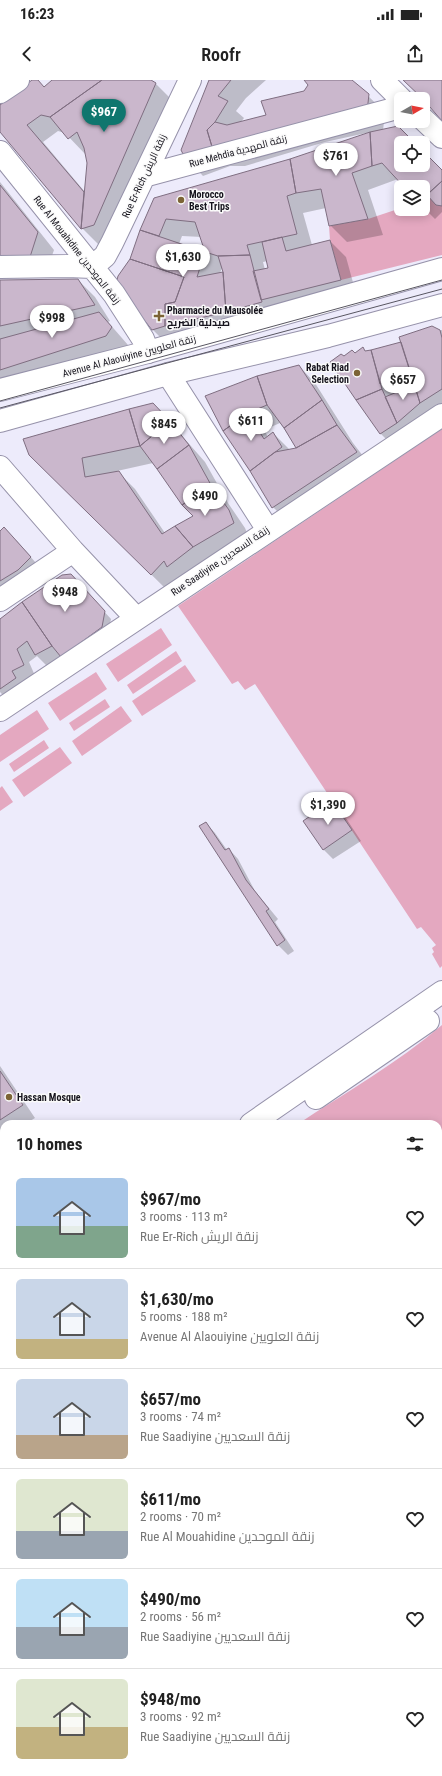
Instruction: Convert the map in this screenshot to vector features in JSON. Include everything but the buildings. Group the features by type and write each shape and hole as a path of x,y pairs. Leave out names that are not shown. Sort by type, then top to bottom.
{"main road":[{"path":"0,92 18,80"},
{"name":"Rue Er-Rich زنقة الريش","path":"92,267 105,256 190,80"},
{"path":"382,80 395,92"},
{"name":"Rue Mehdia زنقة المهدية","path":"144,176 394,109"},
{"path":"430,126 442,137"},
{"name":"Rue Al Mouahidine زنقة الموحدين","path":"0,152 114,294 143,339 148,352"},
{"path":"0,267 92,267"},
{"name":"Avenue Al Alaouiyine زنقة العلويين","path":"0,390 148,352 442,269"},
{"path":"0,421 168,374 328,336 442,305"},
{"path":"168,374 268,530"},
{"name":"Rue Saadiyine زنقة السعديين","path":"0,710 442,415"},
{"path":"0,467 74,551 136,618"},
{"path":"0,600 74,551"},
{"path":"257,1120 442,992"},
{"path":"283,1120 386,1052 442,1010"}],"shaded area":[{"path":"430,198 436,205 442,206 442,255 341,280 330,240 329,226 368,219 394,210 394,216 430,216"},
{"path":"442,429 442,966 440,968 432,954 434,952 432,948 436,945 421,927 417,929 255,684 245,690 238,681 232,684 178,606"},
{"path":"161,628 172,645 118,682 106,664"},
{"path":"176,651 182,661 133,694 127,685"},
{"path":"185,665 196,681 142,716 132,701"},
{"path":"96,672 107,689 60,721 48,703"},
{"path":"105,699 110,707 74,731 69,723"},
{"path":"121,706 132,721 82,756 72,741"},
{"path":"37,710 49,729 0,762 0,735"},
{"path":"44,740 49,748 14,772 9,764"},
{"path":"60,747 72,763 24,797 12,780"},
{"path":"2,786 13,802 0,811 0,788"},
{"path":"442,1025 442,1120 304,1120 390,1065"}],"tram line":[{"path":"0,401 442,280"},
{"path":"0,408 442,289"}],"place":[{"name":"Morocco Best Trips","path":"181,200"},
{"name":"Pharmacie du Mausolée صيدلية الضريح","path":"159,316"},
{"name":"Rabat Riad Selection","path":"357,373"},
{"name":"Hassan Mosque","path":"9,1097"}]}
